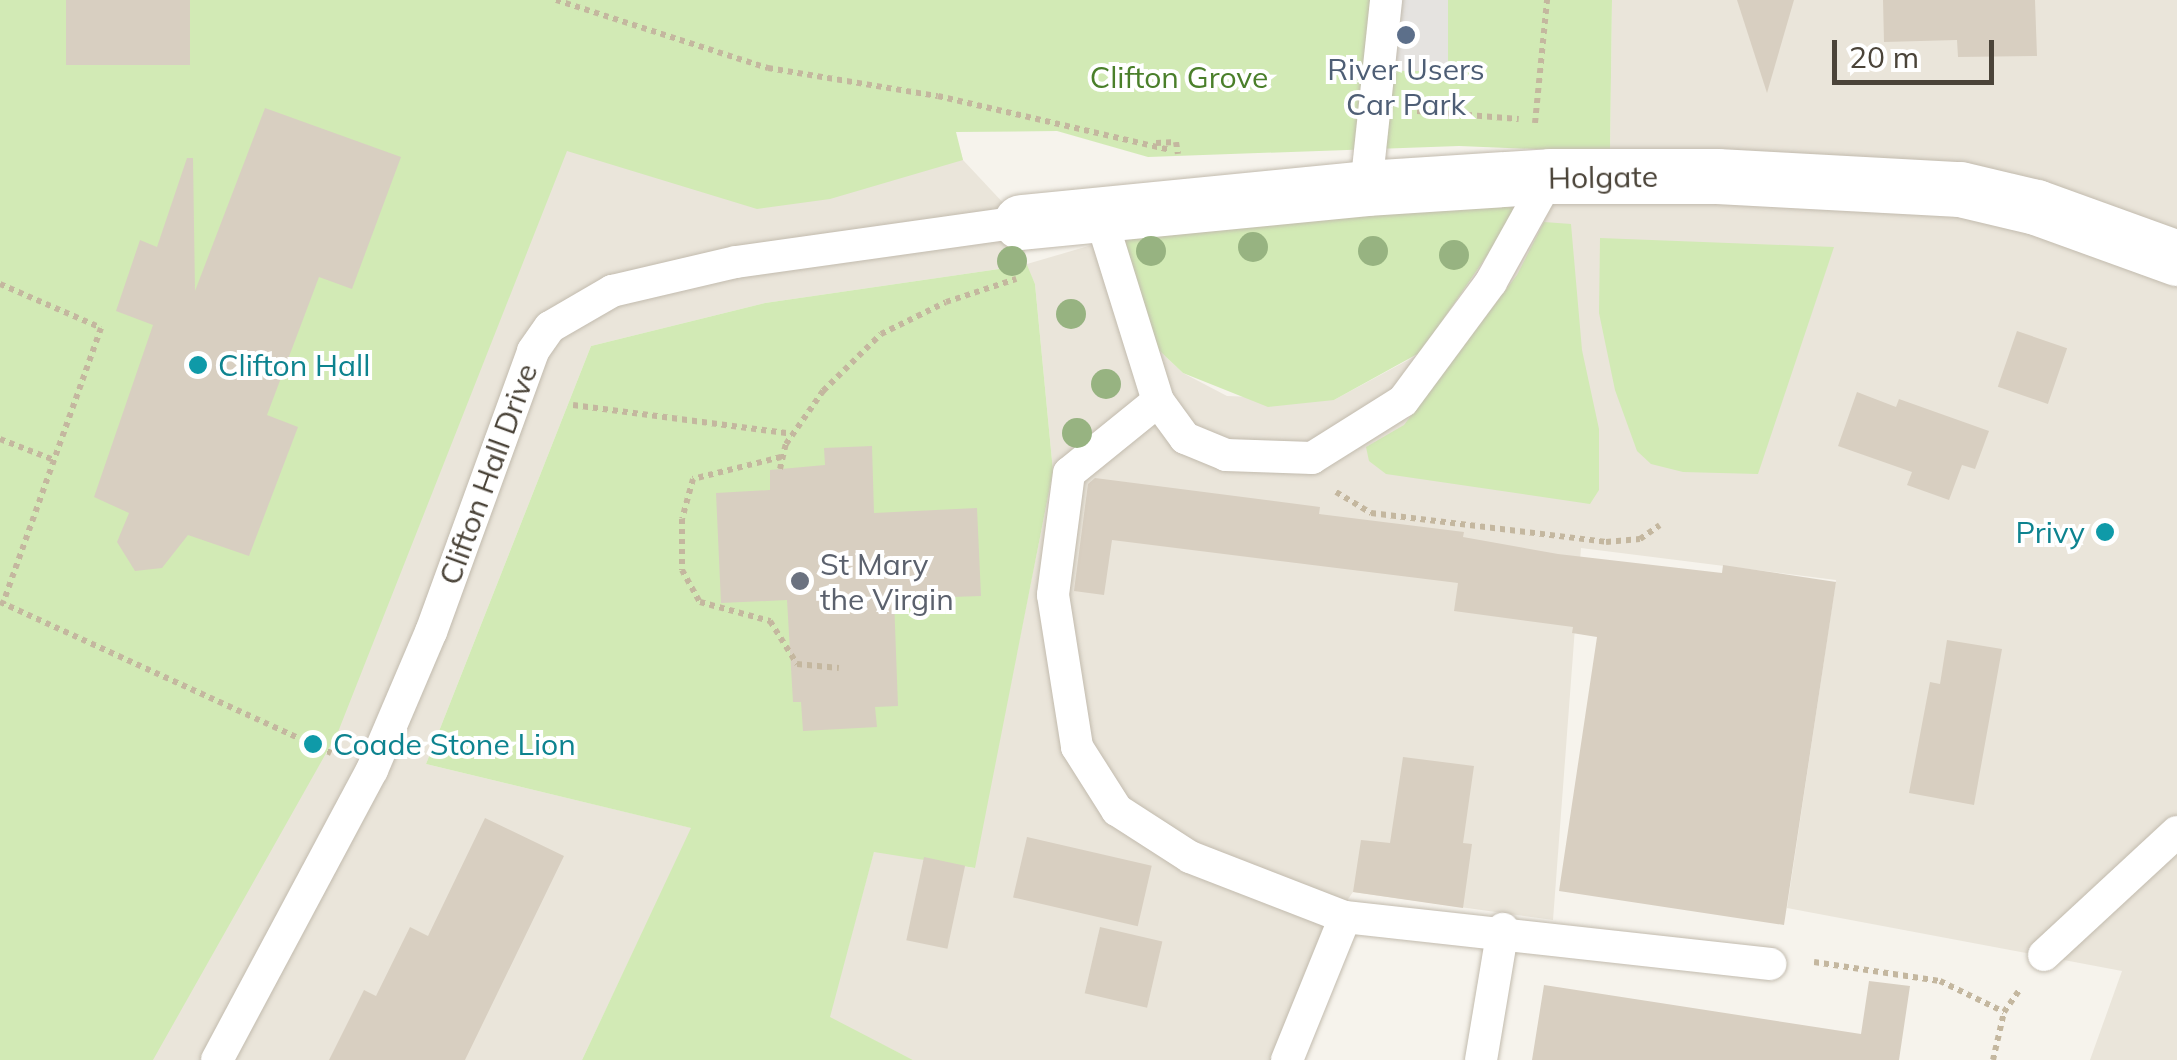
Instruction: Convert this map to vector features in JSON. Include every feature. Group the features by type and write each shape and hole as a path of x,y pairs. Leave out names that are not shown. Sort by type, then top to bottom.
{"street":[{"name":"Holgate","path":"1020,222 1101,218 1366,188 1550,176 1717,176 1960,188 2036,207 2177,258"}],"lane":[{"path":"1366,188 1386,0"},
{"path":"1101,218 1158,402 1185,438 1226,455 1312,458 1403,402 1491,282 1550,176"},
{"name":"Clifton Hall Drive","path":"217,1060 372,770 431,632 533,351 550,327 612,291 736,262 1020,222"},
{"path":"1158,402 1069,473 1053,595 1078,747 1117,810 1147,834 1344,916 1503,929 1770,964"},
{"path":"2044,956 2177,832"},
{"path":"1287,1060 1344,916"},
{"path":"1481,1060 1503,929"}],"path":[{"path":"556,0 768,68 1155,143 1179,155 1237,204"},
{"path":"1375,108 1536,120 1546,0"},
{"path":"780,469 781,456 792,434 824,390 881,334 946,302 1030,274"},
{"path":"0,284 102,328 2,603 328,750"},
{"path":"573,405 792,434"},
{"path":"0,439 54,460"},
{"path":"781,456 693,479 682,519 682,570 700,602 770,622 797,664 839,668"},
{"path":"1312,458 1340,496 1372,513 1606,542 1640,539 1660,526"},
{"path":"1993,1060 2004,1012 2044,956"},
{"path":"1770,964 1837,961 1940,981 2004,1012"}],"shaded area":[{"name":"River Users Car Park","path":"1372,0 1448,0 1448,71 1372,71"},
{"path":"1612,0 2177,0 2177,1060 2090,1060 2122,971 1787,908 1836,580 1581,548 1553,920 1353,892 1329,926 1275,1060 913,1060 829,1018 874,851 974,868 1053,471 1035,284 1026,265 765,303 591,346 426,764 692,828 582,1060 0,1060 0,38 955,132 963,160 1021,222 1027,264 1109,240 1146,338 1183,373 1227,396 1334,400 1421,353 1521,206 1610,152"}],"green space":[{"name":"Clifton Grove","path":"0,0 1612,0 1610,152 1459,146 1148,157 1057,131 956,132 963,160 830,199 757,209 567,151 338,732 153,1060 0,1060"},
{"path":"1521,206 1421,352 1334,400 1268,407 1183,373 1146,338 1109,240 1278,220"},
{"path":"1544,222 1571,224 1582,350 1599,429 1599,490 1590,504 1386,474 1369,461 1366,447 1404,425 1517,275"},
{"path":"1600,238 1834,247 1758,474 1683,472 1651,464 1637,451 1615,390 1599,313"},
{"path":"1027,265 1035,284 1053,471 975,868 874,852 830,1017 913,1060 582,1060 691,828 426,764 591,346 765,303"}],"building":[{"path":"66,0 190,0 190,65 66,65"},
{"path":"1737,0 1794,0 1767,93"},
{"path":"1883,0 2035,0 2037,56 1958,57 1957,40 1884,42"},
{"name":"Clifton Hall","path":"265,108 401,157 352,289 319,277 267,415 298,427 249,556 188,535 162,568 135,571 117,542 129,513 94,497 153,325 116,311 140,240 157,247 187,158 193,158 195,291"},
{"path":"2017,331 2067,348 2048,404 1998,387"},
{"path":"1857,392 1896,407 1899,399 1989,431 1975,469 1962,465 1949,500 1907,485 1912,472 1838,446"},
{"name":"St Mary the Virgin","path":"872,446 874,513 977,508 981,596 894,599 898,706 875,707 877,727 803,731 801,702 793,702 787,600 721,603 716,493 770,490 770,470 825,465 824,448"},
{"path":"1095,478 1320,507 1319,514 1464,532 1463,537 1558,554 1722,573 1723,565 1836,582 1784,925 1559,891 1597,637 1572,633 1573,627 1454,611 1458,583 1112,540 1104,595 1074,591 1088,484"},
{"path":"1947,640 2002,649 1974,805 1909,793 1930,682 1940,684"},
{"path":"1403,757 1474,766 1463,843 1472,844 1463,908 1353,892 1361,840 1390,843"},
{"path":"485,818 564,856 465,1060 329,1060 364,990 376,996 410,927 428,936"},
{"path":"1027,837 1152,866 1138,926 1013,897"},
{"path":"924,857 965,866 947,949 906,940"},
{"path":"1100,927 1162,941 1147,1008 1085,993"},
{"path":"1869,981 1910,986 1899,1060 1532,1060 1544,985 1861,1034"}],"place":[{"name":"River Users Car Park","path":"1406,35"},
{"name":"Clifton Hall","path":"198,365"},
{"name":"Privy","path":"2105,532"},
{"name":"St Mary the Virgin","path":"800,581"},
{"name":"Coade Stone Lion","path":"313,744"}]}
